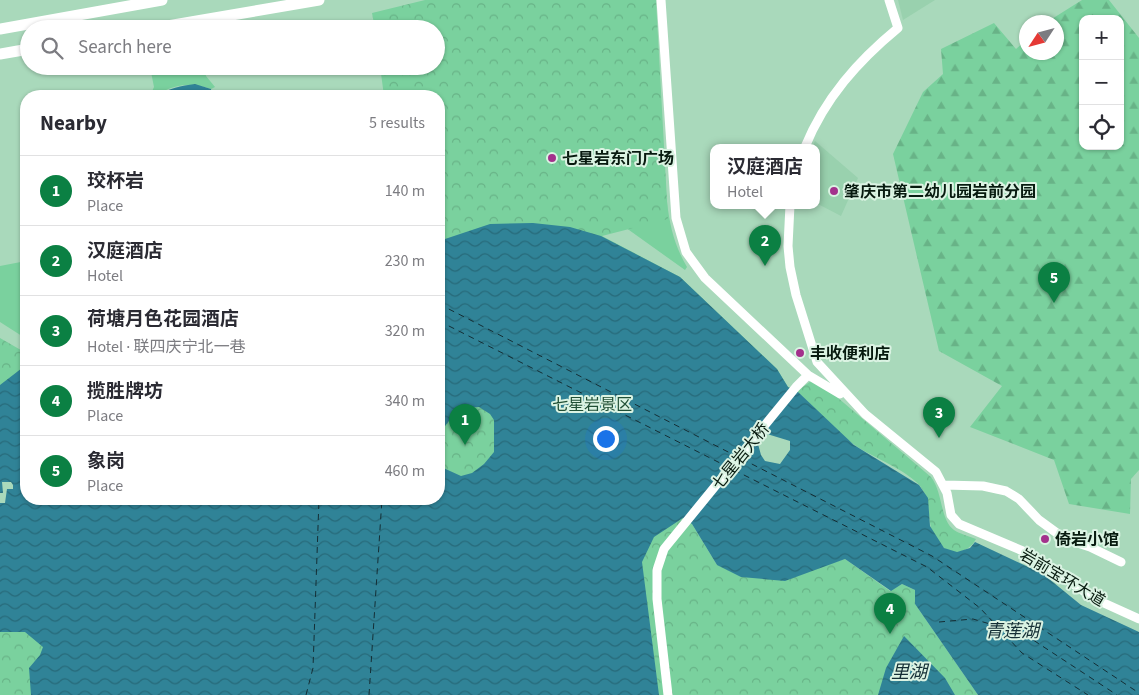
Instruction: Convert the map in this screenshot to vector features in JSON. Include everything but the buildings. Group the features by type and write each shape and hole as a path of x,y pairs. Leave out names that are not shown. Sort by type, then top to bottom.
{"main road":[{"path":"50,20 162,0"},
{"path":"201,20 319,0"},
{"path":"0,29 20,25"},
{"path":"0,54 20,51"}],"street":[{"path":"661,0 676,218 686,252 705,278 810,375 851,401 930,465 944,485 983,486 1006,491 1019,499 1039,520 1060,536 1121,562"},
{"path":"807,144 818,117 836,90 856,66 898,28 889,0"},
{"path":"790,209 788,246 790,267 796,296 821,373 810,375"},
{"path":"819,364 851,401"},
{"name":"七星岩大桥","path":"668,695 657,599 657,570 664,549 796,387 810,375 808,365 819,364"},
{"name":"岩前宝环大道","path":"944,485 951,516 959,524 1030,554 1095,599 1139,619"}],"shaded area":[{"path":"898,0 935,0 903,20"},
{"name":"肇庆市第二幼儿园岩前分园","path":"820,145 858,178 841,216 820,205"}],"green space":[{"name":"七星岩景区","path":"425,0 656,0 668,219 602,236 680,277 777,369 788,387 797,391 692,524 717,565 828,564 845,559 890,591 902,584 915,590 915,604 978,695 0,695 0,338 20,350 20,505 445,505 445,90 383,90 381,75 445,75 445,20 373,20 372,13"},
{"path":"1082,0 1109,0 1121,15 1079,15 1079,150 1124,150 1124,19 1139,38 1139,470 1131,479 1130,514 1069,504 1054,460 970,427 1002,386 939,351 893,154 923,92 943,74 941,49 994,23 1016,49 1019,46 1019,60 1064,60 1064,15 1058,15"},
{"path":"152,75 206,75 215,87 211,89 193,85 166,90 153,90 154,87"},
{"path":"664,149 668,210 674,239 687,267 685,270 622,225"},
{"path":"20,262 20,335 0,322 0,266"},
{"path":"811,381 824,386 931,477 938,490 949,525 954,530 976,539 970,547 957,552 944,548 933,534 927,501 920,486 907,475 890,464 863,451 840,434 797,391"}],"water":[{"path":"195,84 211,90 169,90"},
{"name":"七星岩景区","path":"533,223 570,227 601,236 680,277 777,369 788,387 797,391 854,445 919,485 928,498 930,526 944,548 957,552 970,548 975,542 1043,574 1081,605 1139,632 1139,695 978,695 915,604 915,590 902,584 891,591 845,559 785,581 741,577 717,565 692,524 683,518 654,537 642,562 659,695 31,695 29,668 40,655 43,647 25,632 0,632 0,385 20,370 20,505 445,505 445,469 461,476 472,473 484,464 494,452 494,420 490,414 479,407 464,408 452,417 445,426 445,239 490,224","holes":["767,434 790,441 790,450 780,464 765,461 758,444"]},
{"name":"里湖","path":"904,636 945,678 955,695 878,695 886,668"}],"pier":[{"path":"2,482 11,482 13,485 13,489 7,489 5,503 0,503 0,493 3,493"}],"ferry route":[{"path":"445,307 736,456"},
{"path":"445,324 726,466"},
{"path":"742,459 932,556 1139,693"},
{"path":"734,470 927,567 980,608 1022,653 1088,695"},
{"path":"306,695 313,668 319,505"},
{"path":"369,695 382,505"},
{"path":"939,622 973,619 1024,634 1117,695"}],"place":[{"name":"七星岩东门广场","path":"552,158"},
{"name":"肇庆市第二幼儿园岩前分园","path":"834,191"},
{"name":"汉庭酒店","path":"765,266"},
{"name":"象岗","path":"1054,303"},
{"name":"丰收便利店","path":"800,353"},
{"name":"荷塘月色花园酒店","path":"939,438"},
{"name":"珓杯岩","path":"465,445"},
{"name":"倚岩小馆","path":"1045,539"},
{"name":"揽胜牌坊","path":"890,634"}],"water label":[{"name":"青莲湖","path":"1012,631"}]}
